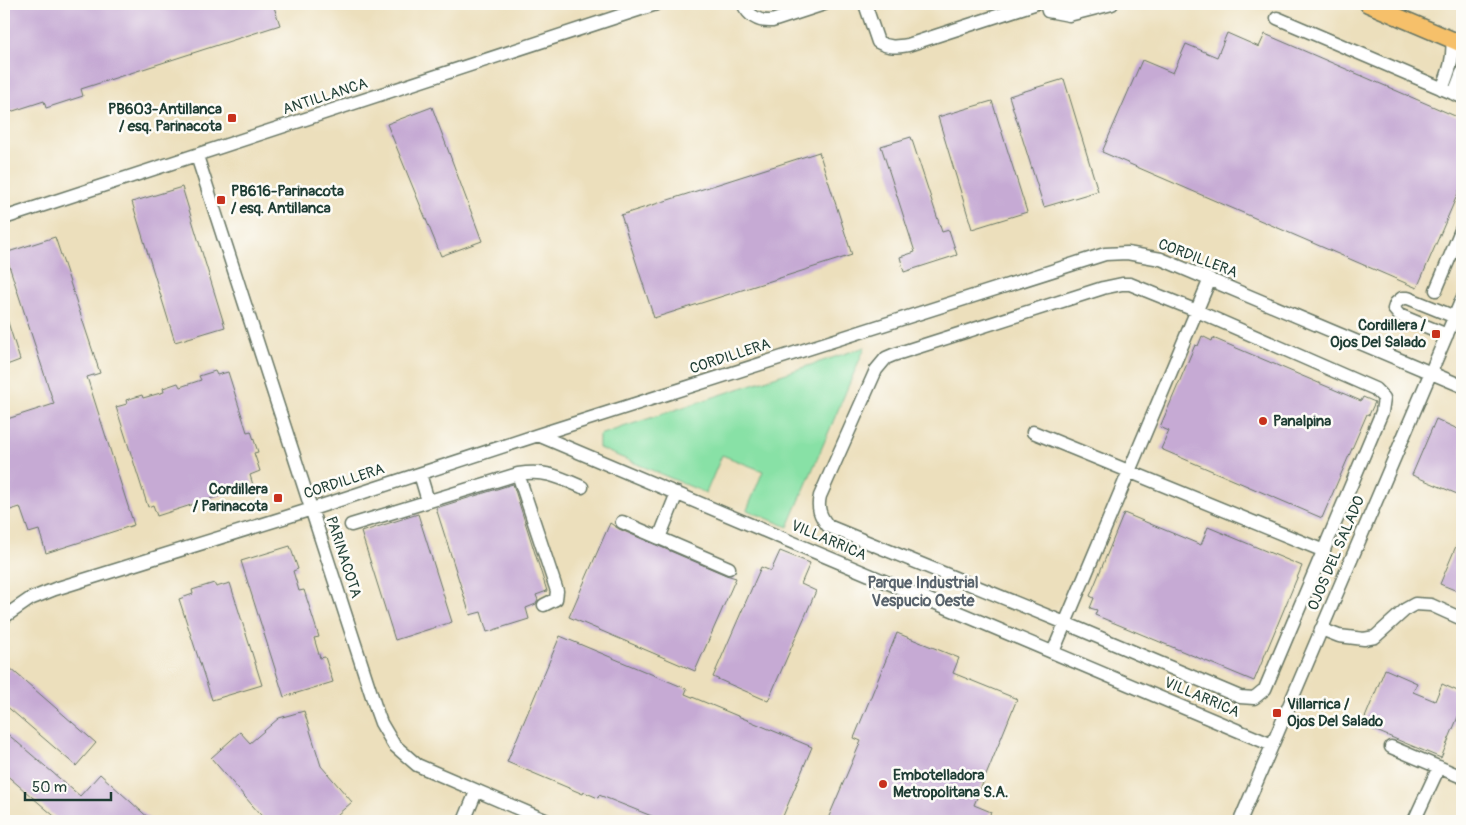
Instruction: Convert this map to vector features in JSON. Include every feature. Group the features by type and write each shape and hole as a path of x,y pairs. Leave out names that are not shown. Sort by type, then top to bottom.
{"main road":[{"path":"1368,4 1457,42"}],"street":[{"name":"ANTILLANCA","path":"4,218 656,4"},
{"path":"743,4 749,14 756,19 764,21 772,21 824,4"},
{"path":"865,4 878,42 886,47 908,45 1034,4"},
{"path":"1046,4 1048,11 1069,16 1112,4"},
{"path":"1277,18 1458,96 1462,73"},
{"path":"1442,88 1451,67 1457,42"},
{"name":"PARINACOTA","path":"197,156 379,718 387,734 401,752 416,765 547,821"},
{"path":"1436,290 1462,228"},
{"name":"CORDILLERA","path":"4,617 30,599 54,589 312,509 538,434 1100,256 1127,253 1150,256 1210,279 1462,386"},
{"path":"1053,652 1210,279"},
{"path":"1130,284 1197,311 1375,389 1384,398 1382,412 1324,551 1265,690 1254,698 1240,698 1065,623 828,526 820,513 818,503 880,364 893,355 1113,285 1130,284"},
{"path":"1447,335 1399,315 1394,309 1396,303 1402,298 1408,298 1454,317"},
{"name":"OJOS DEL SALADO","path":"1240,821 1462,298"},
{"path":"1033,432 1324,551"},
{"name":"VILLARRICA","path":"538,434 1272,745"},
{"path":"351,525 518,474 545,473 582,487"},
{"path":"420,474 428,502"},
{"path":"518,474 557,591 556,598 544,604"},
{"path":"659,538 677,493"},
{"path":"622,522 729,568"},
{"path":"1321,629 1339,636 1364,639 1375,637 1406,609 1415,604 1431,606 1462,619"},
{"path":"1391,746 1462,778"},
{"path":"1414,821 1439,767"},
{"path":"464,821 476,792"}],"green space":[{"path":"865,347 788,527 747,510 763,471 722,455 706,493 599,448 599,435"}],"building":[{"path":"4,4 273,4 280,25 81,89 83,96 46,108 44,101 4,114"},
{"path":"1227,33 1259,47 1265,34 1462,119 1462,184 1417,288 1102,152 1142,60 1173,73 1186,44 1217,57"},
{"path":"1064,79 1098,191 1044,207 1009,96"},
{"path":"992,101 1027,212 972,229 938,117"},
{"path":"432,107 482,241 441,256 387,124"},
{"path":"911,137 942,232 949,230 957,255 904,272 900,257 915,252 881,146"},
{"path":"819,152 852,255 654,318 621,215"},
{"path":"182,187 225,327 175,342 132,202"},
{"path":"55,237 100,373 87,377 134,525 46,553 39,530 29,533 20,507 4,512 4,420 54,404 5,253"},
{"path":"4,316 6,316 20,360 4,366"},
{"name":"Panalpina","path":"1202,336 1212,341 1213,338 1361,401 1363,397 1375,402 1369,415 1367,414 1322,518 1161,449 1169,431 1160,427 1195,345 1198,346"},
{"path":"215,371 217,375 228,372 247,432 251,431 258,452 254,453 260,471 250,475 253,485 157,516 153,505 148,507 116,407 127,404 126,400 142,395 143,398 164,392 163,388 178,383 180,387 201,380 199,376"},
{"path":"1436,419 1462,431 1462,496 1412,475"},
{"path":"513,484 547,591 536,595 538,600 536,604 526,608 529,619 487,632 481,612 470,615 436,508"},
{"path":"1124,513 1201,545 1208,527 1302,566 1254,681 1095,615 1097,610 1090,608 1094,598 1090,596"},
{"path":"418,514 452,622 395,640 361,532"},
{"path":"610,523 619,529 736,578 695,671 569,617"},
{"path":"1462,532 1462,593 1440,584"},
{"path":"290,546 298,569 293,571 299,591 304,590 319,637 314,638 320,658 325,657 333,682 284,697 241,561"},
{"path":"780,551 810,563 801,584 816,591 768,701 713,677 761,567 771,571"},
{"path":"214,583 216,587 230,583 262,685 212,700 179,599 193,594 192,590"},
{"path":"897,633 959,658 953,673 1017,699 974,805 991,812 987,821 827,821 861,741 854,738"},
{"path":"560,636 687,689 685,694 812,747 781,821 664,821 599,795 598,798 584,792 583,794 507,762"},
{"path":"10,668 96,743 76,766 4,704 4,675"},
{"path":"1385,669 1417,683 1413,692 1435,701 1442,684 1462,693 1462,707 1441,758 1362,725"},
{"path":"304,711 321,766 352,802 330,821 266,821 211,758 240,732 250,743 279,718"},
{"path":"4,731 80,796 100,774 152,821 60,821 4,773"}],"place":[{"name":"PB603-Antillanca / esq. Parinacota","path":"232,118"},
{"name":"PB616-Parinacota / esq. Antillanca","path":"221,200"},
{"name":"Cordillera / Ojos Del Salado","path":"1436,334"},
{"name":"Panalpina","path":"1263,421"},
{"name":"Cordillera / Parinacota","path":"278,498"},
{"name":"Villarrica / Ojos Del Salado","path":"1277,713"},
{"name":"Embotelladora Metropolitana S.A.","path":"883,784"}],"district":[{"name":"Parque Industrial Vespucio Oeste","path":"923,591"}]}
